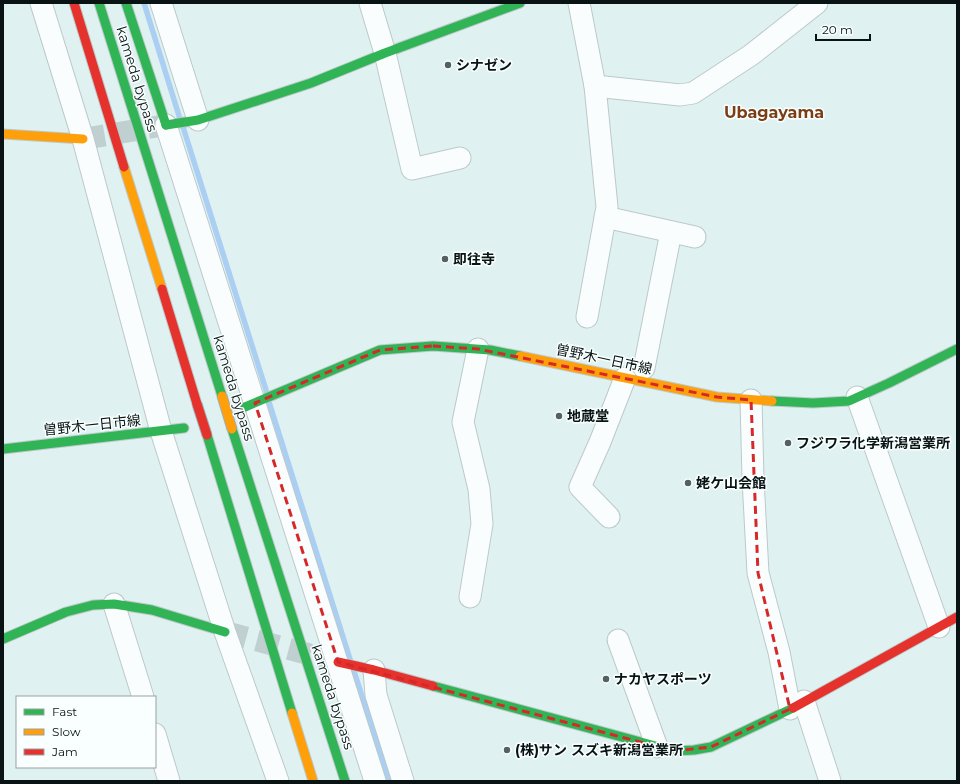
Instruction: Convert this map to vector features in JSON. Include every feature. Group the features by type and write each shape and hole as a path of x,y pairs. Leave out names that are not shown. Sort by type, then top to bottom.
{"main road":[{"path":"74,3 313,781"},
{"name":"kameda bypass","path":"98,3 345,781"},
{"path":"126,3 170,124 194,121 311,83 385,53 520,3"},
{"path":"3,134 83,138"},
{"name":"曽野木一日市線","path":"253,404 380,350 433,346 490,350 717,397 813,403 850,401 889,384 957,349"},
{"name":"曽野木一日市線","path":"3,449 184,428"},
{"path":"3,639 66,612 93,605 114,604 152,610 225,632"},
{"path":"340,663 366,668 657,747 674,751 694,750 711,747 797,705 948,622"}],"street":[{"path":"41,3 83,138 161,431 225,632 278,781"},
{"path":"161,3 194,121"},
{"path":"370,3 385,53 412,169 460,158"},
{"path":"579,3 595,86 607,207 587,317"},
{"path":"595,86 680,95 693,93 751,55 817,3"},
{"path":"170,124 253,404 340,663 375,781"},
{"path":"605,217 695,237"},
{"path":"644,368 672,232"},
{"path":"470,597 482,524 479,489 463,422 478,349"},
{"path":"609,517 580,487 600,442 625,378"},
{"path":"857,397 948,622"},
{"path":"750,400 758,573 779,652 797,705 830,781"},
{"path":"114,604 143,696"},
{"path":"618,640 657,747"},
{"path":"366,668 403,781"},
{"path":"156,737 170,781"}],"highlighted area":[{"path":"433,346 478,349 717,397 751,400 758,573 790,709 711,747 674,751 338,662 255,403 380,350"}],"waterway":[{"path":"144,3 180,119"},
{"path":"183,127 267,393"},
{"path":"269,402 350,659"},
{"path":"354,671 389,781"}],"tunnel":[{"path":"83,139 166,125"},
{"path":"225,632 338,662"}],"traffic: fast":[{"path":"99,3 222,396"},
{"path":"126,3 166,125"},
{"path":"166,125 198,120 311,83 385,53 520,3"},
{"path":"245,407 380,350 433,346 490,350 520,356"},
{"path":"772,401 813,403 849,401 957,349"},
{"path":"3,449 184,428"},
{"path":"232,429 345,781"},
{"path":"207,435 292,713"},
{"path":"3,639 66,612 93,605 114,604 152,610 225,632"},
{"path":"433,686 674,751 711,747 793,708"}],"traffic: slow":[{"path":"3,134 83,139"},
{"path":"124,167 162,289"},
{"path":"520,356 717,397 772,401"},
{"path":"222,396 232,429"},
{"path":"292,713 313,781"}],"traffic: jam":[{"path":"74,3 124,167"},
{"path":"162,289 197,404"},
{"path":"197,404 207,435"},
{"path":"793,708 957,617"},
{"path":"338,662 433,686"}],"place":[{"name":"シナゼン","path":"448,65"},
{"name":"即往寺","path":"445,259"},
{"name":"地蔵堂","path":"559,416"},
{"name":"フジワラ化学新潟営業所","path":"788,443"},
{"name":"姥ケ山会館","path":"688,483"},
{"name":"ナカヤスポーツ","path":"606,679"},
{"name":"(株)サン スズキ新潟営業所","path":"507,750"}],"district":[{"name":"Ubagayama","path":"774,112"}]}
